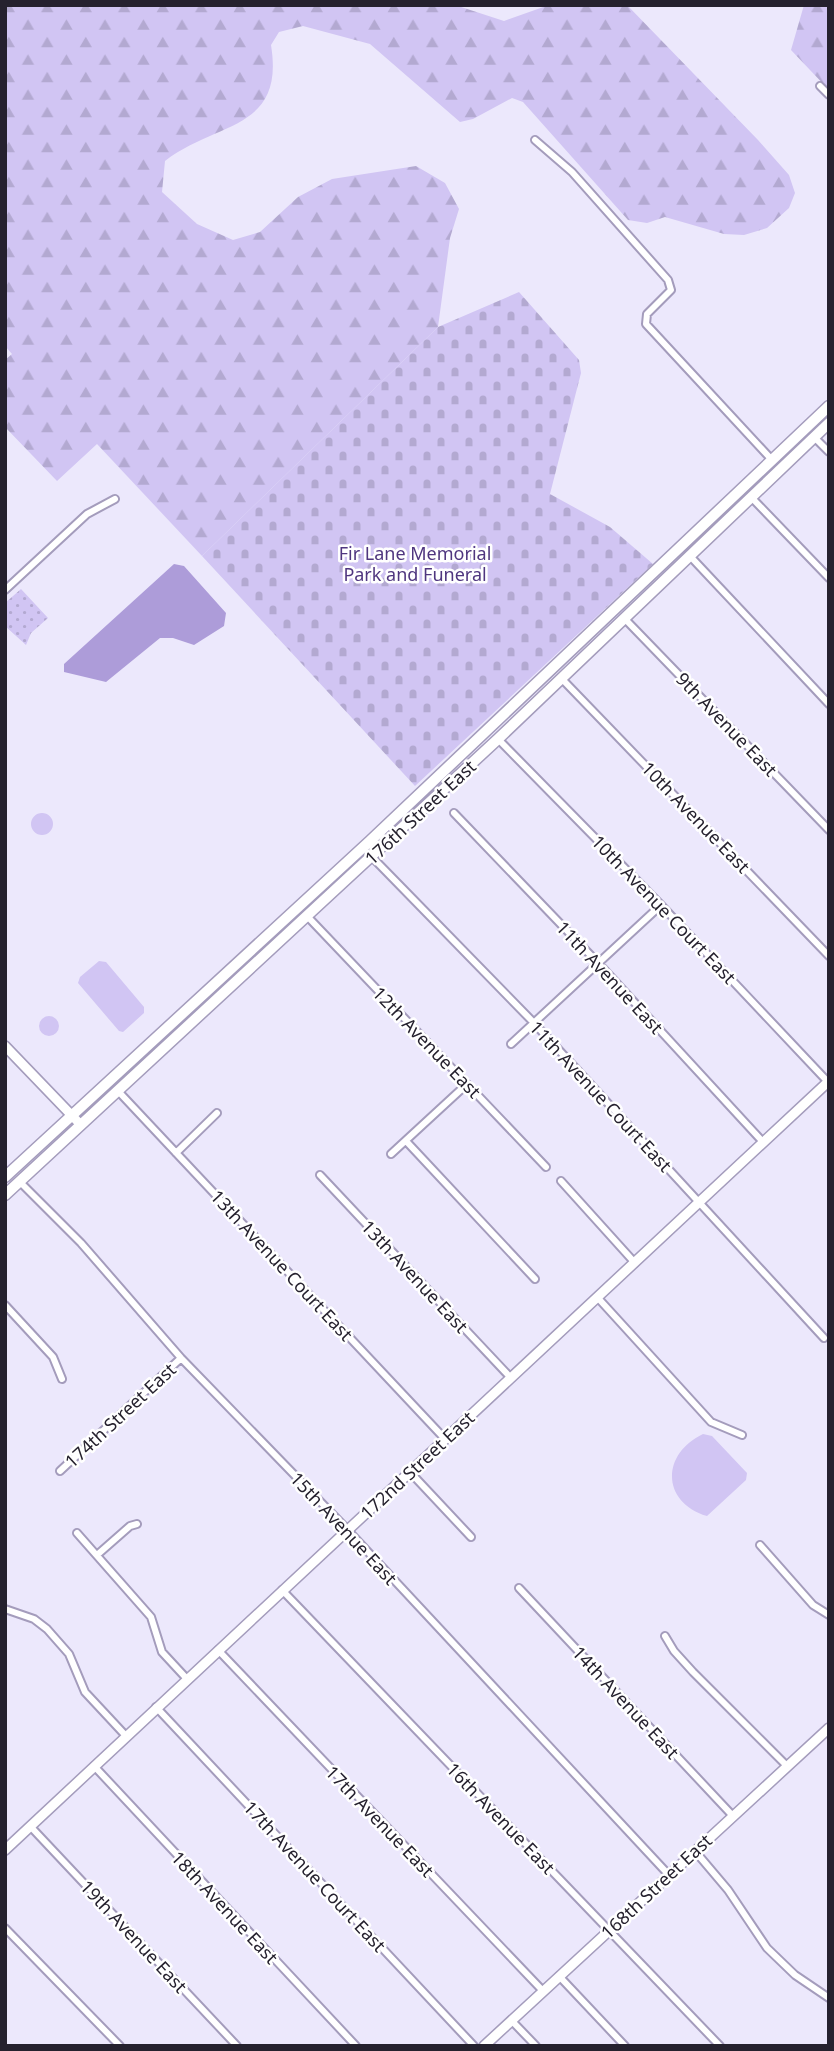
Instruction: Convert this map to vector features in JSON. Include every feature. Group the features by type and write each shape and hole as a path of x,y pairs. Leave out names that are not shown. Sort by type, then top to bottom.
{"main road":[{"name":"176th Street East","path":"5,1177 412,801 829,406"},
{"name":"176th Street East","path":"5,1195 372,858 829,423"},
{"path":"751,497 751,489 782,460 787,446"},
{"path":"689,555 691,547 721,517 724,506"},
{"path":"372,858 373,848 408,814 412,801"},
{"path":"118,1091 120,1081 174,1029 180,1016"}],"street":[{"path":"820,86 829,95"},
{"path":"535,141 546,147 580,181 668,280 671,290 647,314 646,324 772,460"},
{"path":"814,437 829,452"},
{"path":"751,497 829,578"},
{"path":"5,590 87,514 115,499"},
{"path":"689,555 829,704"},
{"name":"9th Avenue East","path":"624,618 829,830"},
{"name":"10th Avenue East","path":"562,678 829,956"},
{"name":"10th Avenue Court East","path":"498,739 662,905 828,1081"},
{"name":"11th Avenue East","path":"454,813 599,964 763,1142"},
{"name":"11th Avenue Court East","path":"372,858 534,1023 824,1338"},
{"path":"511,1044 662,905"},
{"name":"12th Avenue East","path":"307,916 546,1167"},
{"path":"5,1046 80,1124"},
{"name":"172nd Street East","path":"5,1850 828,1081"},
{"path":"391,1154 467,1084"},
{"name":"13th Avenue Court East","path":"118,1091 445,1439"},
{"path":"176,1153 218,1112"},
{"path":"406,1141 535,1279"},
{"name":"13th Avenue East","path":"320,1175 510,1378"},
{"path":"561,1181 635,1263"},
{"name":"15th Avenue East","path":"20,1182 81,1243 181,1358 668,1874"},
{"path":"598,1298 711,1422 742,1436"},
{"path":"5,1305 52,1357 62,1379"},
{"name":"174th Street East","path":"60,1471 181,1358"},
{"path":"410,1472 471,1537"},
{"path":"97,1555 130,1526 136,1524"},
{"path":"77,1533 151,1617 162,1652 187,1679"},
{"path":"761,1545 813,1605 829,1615"},
{"name":"14th Avenue East","path":"519,1588 733,1815"},
{"name":"16th Avenue East","path":"282,1590 720,2046"},
{"path":"5,1609 34,1619 47,1629 68,1654 85,1692 126,1736"},
{"path":"665,1636 674,1651 693,1672 787,1766"},
{"name":"17th Avenue East","path":"218,1650 543,1991"},
{"name":"17th Avenue Court East","path":"156,1707 474,2046"},
{"name":"168th Street East","path":"484,2046 829,1728"},
{"name":"18th Avenue East","path":"94,1766 356,2046"},
{"name":"19th Avenue East","path":"30,1826 237,2046"},
{"path":"695,1850 728,1890 767,1948 795,1975 829,1998"},
{"path":"5,1927 120,2046"},
{"path":"559,1976 625,2046"},
{"path":"511,2020 536,2046"}],"green space":[{"path":"5,5 455,5 504,21 549,5 627,5 758,140 789,175 795,193 789,208 767,228 744,235 724,234 665,217 647,223 628,220 523,102 512,98 473,119 460,122 370,44 303,26 279,32 271,45 273,73 268,94 257,109 243,120 185,148 165,161 162,192 197,224 233,240 260,232 298,197 332,179 416,166 445,183 459,209 450,238 438,327 202,556 97,444 57,481 5,427 5,360 12,354 5,346"},
{"path":"804,5 829,5 829,90 791,50"},
{"name":"Fir Lane Memorial Park and Funeral","path":"519,292 579,360 581,373 550,494 610,527 653,564 415,786 202,556 438,327"},
{"path":"21,589 48,618 31,633 26,645 5,626 5,603"},
{"path":"42,813 50,816 53,824 50,832 42,835 34,832 31,824 34,816"},
{"path":"99,961 106,962 144,1007 144,1013 123,1032 119,1031 78,983 80,977"},
{"path":"49,1016 56,1019 59,1026 56,1033 49,1036 42,1033 39,1026 42,1019"},
{"path":"703,1434 712,1436 747,1473 746,1480 707,1516 681,1500 674,1489 672,1477 679,1453"}],"shaded area":[{"path":"174,564 184,566 226,613 224,626 194,645 173,638 160,638 106,682 64,672 64,664"}]}
